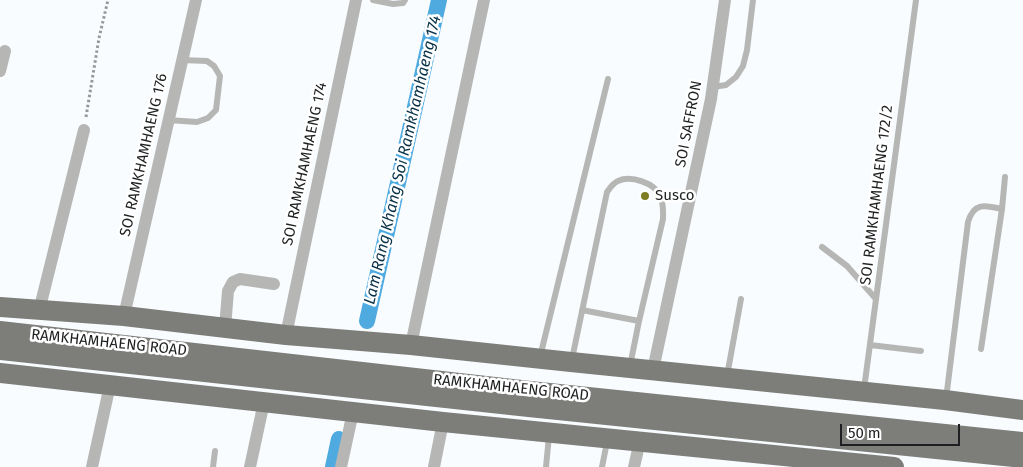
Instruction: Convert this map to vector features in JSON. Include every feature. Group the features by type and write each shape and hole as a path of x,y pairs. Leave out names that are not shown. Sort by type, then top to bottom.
{"main road":[{"name":"RAMKHAMHAENG ROAD","path":"0,307 124,316 225,328 727,377 1023,410"},
{"name":"RAMKHAMHAENG ROAD","path":"0,331 530,399 1023,458"},
{"name":"RAMKHAMHAENG ROAD","path":"0,350 1023,442"},
{"path":"0,374 443,422 894,467"}],"street":[{"name":"SOI RAMKHAMHAENG 176","path":"124,316 196,0"},
{"name":"SOI RAMKHAMHAENG 174","path":"286,334 356,0"},
{"path":"411,345 484,0"},
{"name":"SOI SAFFRON","path":"653,370 712,99 725,0"},
{"path":"0,71 5,51"},
{"path":"39,310 84,130"},
{"path":"225,328 228,291 233,282 240,279 274,284"},
{"path":"92,467 110,385"},
{"path":"250,467 264,402"},
{"path":"342,467 354,412"},
{"path":"434,467 443,422"},
{"path":"634,467 640,441"}],"lane":[{"path":"373,0 393,4 402,3 405,0"},
{"path":"713,87 726,84 736,77 743,66 747,50 753,0"},
{"name":"SOI RAMKHAMHAENG 172/2","path":"864,392 916,0"},
{"path":"168,120 197,122 208,118 216,110 220,76 214,66 207,61 182,60"},
{"path":"540,359 608,79"},
{"path":"981,348 1005,177"},
{"path":"571,362 607,192 616,182 624,179 645,181 660,193 664,206 630,368"},
{"path":"946,400 970,215 980,206 1002,209"},
{"path":"822,247 847,266 876,299"},
{"path":"727,377 741,299"},
{"path":"582,310 639,321"},
{"path":"870,345 921,351"},
{"path":"546,467 549,433"},
{"path":"602,467 607,438"},
{"path":"213,467 215,451"}],"path":[{"path":"84,130 99,38 108,0"}],"waterway":[{"name":"Lam Rang Khang Soi Ramkhamhaeng 174","path":"367,321 439,0"},
{"name":"Lam Rang Khang Soi Ramkhamhaeng 174","path":"333,467 339,439"}],"place":[{"name":"Susco","path":"645,196"}]}
